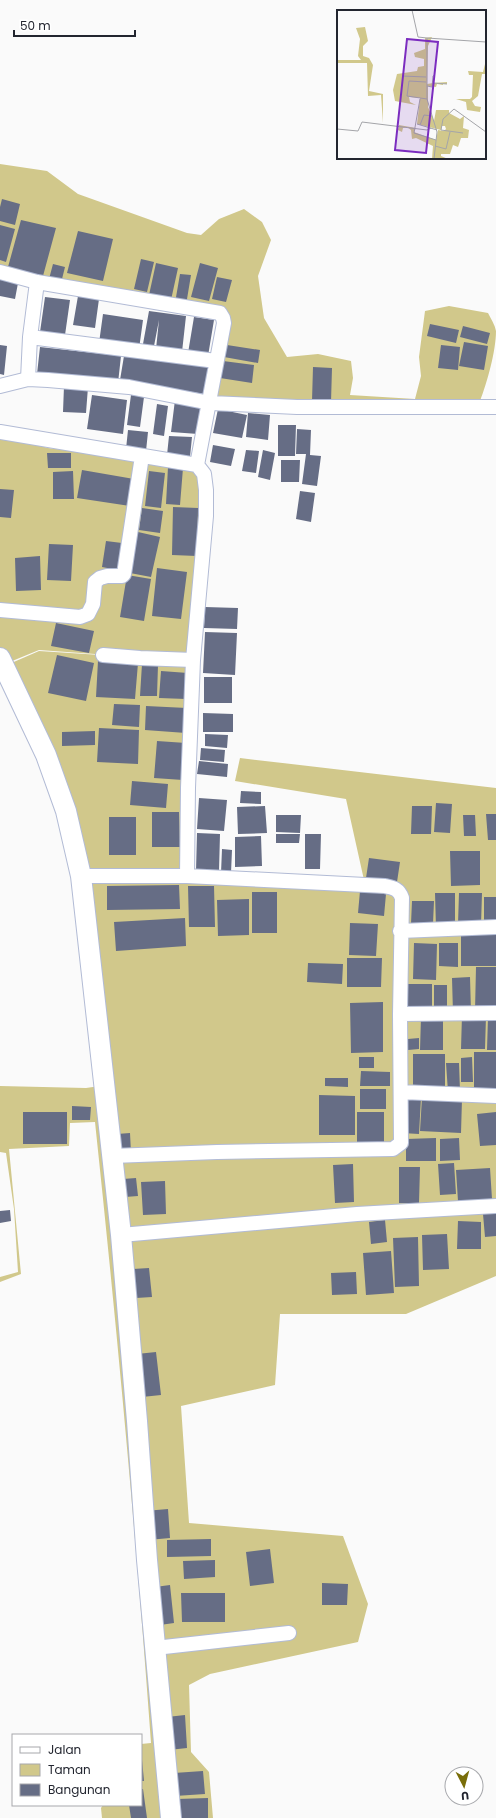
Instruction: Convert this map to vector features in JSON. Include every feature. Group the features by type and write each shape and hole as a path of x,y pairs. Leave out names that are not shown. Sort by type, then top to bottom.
{"street":[{"path":"0,272 37,282 220,313 223,318 224,323 198,465 204,474 206,490 206,516 193,660 188,788 187,876"},
{"path":"28,379 30,337 37,282"},
{"path":"30,337 216,361"},
{"path":"0,386 28,379 129,387 210,403 297,407 496,407"},
{"path":"0,432 198,465"},
{"path":"0,610 80,617 88,614 92,610 95,582 100,578 107,576 122,576 126,568 142,456"},
{"path":"103,655 193,660"},
{"path":"0,658 48,762 66,811 81,876 121,1235 137,1421 146,1560 171,1818"},
{"path":"81,876 187,876 385,886 396,889 400,892 402,898 400,931 401,1143 393,1149 217,1152 112,1156"},
{"path":"400,931 496,927"},
{"path":"400,1014 496,1013"},
{"path":"401,1092 496,1096"},
{"path":"121,1235 358,1214 496,1206"},
{"path":"155,1648 289,1633"}],"green space":[{"path":"0,164 47,171 78,194 187,233 201,235 219,219 244,209 262,222 271,240 258,276 264,318 287,357 318,354 351,361 353,378 350,395 415,399 421,376 419,357 425,311 449,306 488,313 494,324 496,339 491,367 480,401 210,401 225,321 0,270"},
{"path":"0,435 48,448 137,459 200,464 207,488 193,661 39,650 0,666"},
{"path":"39,651 193,661 188,877 83,876 79,855 0,668"},
{"path":"240,758 496,788 496,1276 406,1314 280,1314 275,1385 181,1406 189,1523 343,1536 368,1604 358,1642 210,1674 189,1685 191,1752 209,1772 213,1818 102,1818 101,1808 102,1806 142,1806 142,1744 151,1743 126,1432 95,1122 70,1123 69,1146 9,1149 21,1274 0,1282 0,1277 18,1272 14,1209 6,1153 0,1152 0,1086 86,1088 107,1085 88,881 364,880 346,799 235,781"}],"building":[{"path":"2,199 20,204 15,225 0,221 0,207"},
{"path":"21,220 56,228 43,276 8,267"},
{"path":"0,225 15,229 6,262 0,260"},
{"path":"78,231 113,239 103,281 67,273"},
{"path":"141,259 154,262 147,292 134,289"},
{"path":"156,263 178,268 171,300 149,295"},
{"path":"200,263 218,268 209,301 191,297"},
{"path":"53,264 65,267 61,283 49,279"},
{"path":"180,274 191,275 186,305 175,303"},
{"path":"217,277 232,280 226,302 212,299"},
{"path":"0,279 18,283 15,299 0,296"},
{"path":"78,296 99,299 95,328 73,325"},
{"path":"45,297 70,300 65,335 40,332"},
{"path":"149,311 186,316 182,352 156,349 159,320 154,346 143,344"},
{"path":"103,314 143,320 139,349 99,343"},
{"path":"194,317 214,320 208,356 188,353"},
{"path":"430,324 459,330 456,343 427,336"},
{"path":"463,326 490,333 487,344 460,337"},
{"path":"464,342 488,346 484,370 459,366"},
{"path":"0,345 7,346 4,375 0,374"},
{"path":"227,345 260,350 258,363 224,357"},
{"path":"441,345 460,347 458,370 438,368"},
{"path":"40,347 121,356 118,383 37,374"},
{"path":"125,350 210,364 204,394 120,380"},
{"path":"223,361 254,365 252,383 220,378"},
{"path":"313,367 332,368 331,402 312,401"},
{"path":"64,386 88,387 86,413 63,412"},
{"path":"92,395 127,400 123,434 87,429"},
{"path":"131,395 144,397 140,427 127,425"},
{"path":"175,400 201,402 198,434 171,432"},
{"path":"157,404 168,406 164,436 153,434"},
{"path":"218,409 247,415 242,438 213,433"},
{"path":"248,413 270,415 268,440 246,437"},
{"path":"278,425 296,425 295,456 278,456"},
{"path":"297,429 311,430 310,455 321,456 317,486 302,484 306,454 296,454"},
{"path":"128,430 148,432 146,451 126,449"},
{"path":"169,436 192,437 190,457 167,455"},
{"path":"213,445 235,449 231,466 210,462"},
{"path":"246,450 259,451 256,473 242,471"},
{"path":"263,450 275,453 270,480 258,477"},
{"path":"47,453 71,453 71,468 48,468"},
{"path":"281,460 300,460 299,482 281,482"},
{"path":"168,467 183,468 180,505 166,504"},
{"path":"82,470 134,479 130,506 77,498"},
{"path":"73,471 74,499 53,499 53,472"},
{"path":"149,471 165,473 161,508 145,506"},
{"path":"0,489 14,490 11,518 0,517"},
{"path":"300,491 315,493 311,522 296,519"},
{"path":"173,507 198,508 197,556 172,555"},
{"path":"142,508 163,511 160,533 139,530"},
{"path":"138,532 160,537 151,577 130,573"},
{"path":"106,541 122,543 118,570 102,567"},
{"path":"49,544 73,545 71,581 47,580"},
{"path":"40,556 41,590 16,591 15,558"},
{"path":"157,568 187,572 181,619 152,616"},
{"path":"127,575 151,579 144,621 120,617"},
{"path":"205,607 238,608 237,629 204,628"},
{"path":"56,623 94,631 89,653 51,646"},
{"path":"205,632 237,633 235,675 203,673"},
{"path":"57,655 94,663 86,701 48,693"},
{"path":"98,661 138,663 135,699 96,697"},
{"path":"142,664 158,665 157,696 140,696"},
{"path":"161,671 188,673 186,699 159,698"},
{"path":"204,677 232,677 232,703 204,703"},
{"path":"114,704 140,705 139,727 112,725"},
{"path":"146,706 187,708 186,733 145,730"},
{"path":"203,713 233,714 233,732 203,732"},
{"path":"99,728 139,730 138,764 97,762"},
{"path":"95,731 95,745 62,746 62,732"},
{"path":"205,734 228,735 227,748 205,746"},
{"path":"157,741 186,743 183,780 154,778"},
{"path":"201,748 225,750 224,762 200,760"},
{"path":"199,761 228,764 227,777 197,774"},
{"path":"132,781 168,784 166,808 130,805"},
{"path":"241,791 261,792 261,804 240,803"},
{"path":"199,798 227,800 224,831 197,829"},
{"path":"436,803 452,804 450,833 434,832"},
{"path":"265,806 267,833 238,834 237,807"},
{"path":"412,806 432,806 431,834 411,834"},
{"path":"152,812 179,812 180,847 152,847"},
{"path":"486,814 496,814 496,840 488,840"},
{"path":"276,815 301,815 300,833 276,832"},
{"path":"463,815 475,815 476,836 464,836"},
{"path":"109,817 136,817 136,855 109,855"},
{"path":"197,833 220,834 219,871 196,871"},
{"path":"276,834 300,834 299,843 276,843"},
{"path":"305,834 321,834 320,869 305,869"},
{"path":"261,836 262,866 235,867 235,837"},
{"path":"222,849 232,850 231,873 221,873"},
{"path":"450,851 480,851 480,885 451,886"},
{"path":"369,858 400,862 397,882 366,878"},
{"path":"179,885 180,909 107,910 107,886"},
{"path":"188,886 214,886 215,927 189,927"},
{"path":"360,891 386,894 384,916 358,913"},
{"path":"252,892 277,892 277,933 252,933"},
{"path":"435,893 455,893 455,928 436,928"},
{"path":"459,893 482,893 481,925 458,924"},
{"path":"484,897 496,897 496,924 484,924"},
{"path":"249,899 249,935 218,936 217,900"},
{"path":"412,901 434,901 433,924 411,924"},
{"path":"185,918 186,946 116,951 114,922"},
{"path":"350,923 378,924 376,956 349,955"},
{"path":"461,933 496,933 496,966 461,966"},
{"path":"414,943 437,944 436,980 413,979"},
{"path":"439,943 458,943 458,967 439,966"},
{"path":"347,958 382,958 381,987 347,987"},
{"path":"308,963 343,964 342,984 307,982"},
{"path":"476,967 496,967 496,1011 475,1011"},
{"path":"470,977 471,1012 453,1013 452,978"},
{"path":"403,984 432,984 432,1012 403,1013"},
{"path":"434,985 447,985 447,1011 434,1011"},
{"path":"383,1002 383,1052 351,1053 350,1003"},
{"path":"462,1015 486,1016 485,1049 461,1049"},
{"path":"421,1017 443,1017 443,1050 420,1050"},
{"path":"488,1017 496,1017 496,1050 487,1050"},
{"path":"419,1038 419,1049 408,1050 408,1039"},
{"path":"474,1052 496,1052 496,1092 474,1092"},
{"path":"413,1054 445,1054 445,1090 413,1090"},
{"path":"359,1057 374,1057 374,1068 359,1068"},
{"path":"472,1057 473,1082 461,1082 461,1058"},
{"path":"446,1063 459,1063 460,1091 448,1092"},
{"path":"361,1071 390,1072 390,1086 360,1086"},
{"path":"325,1078 348,1078 348,1087 325,1086"},
{"path":"360,1089 386,1089 386,1109 360,1109"},
{"path":"319,1095 355,1096 355,1135 319,1135"},
{"path":"404,1097 421,1098 419,1134 402,1133"},
{"path":"422,1097 462,1099 461,1133 420,1131"},
{"path":"72,1106 91,1107 90,1120 72,1120"},
{"path":"23,1112 67,1112 67,1144 23,1144"},
{"path":"357,1112 384,1112 384,1145 357,1146"},
{"path":"496,1112 496,1145 480,1146 477,1114"},
{"path":"130,1133 131,1153 118,1154 117,1134"},
{"path":"436,1138 436,1161 406,1161 406,1139"},
{"path":"459,1138 460,1160 440,1161 440,1139"},
{"path":"454,1163 456,1194 440,1195 438,1164"},
{"path":"353,1164 354,1202 335,1203 333,1165"},
{"path":"399,1167 420,1167 419,1203 399,1203"},
{"path":"490,1168 492,1199 458,1201 456,1170"},
{"path":"136,1178 138,1196 125,1197 123,1179"},
{"path":"165,1181 166,1214 143,1215 141,1182"},
{"path":"10,1210 11,1221 0,1223 0,1211"},
{"path":"496,1213 496,1236 485,1237 483,1214"},
{"path":"385,1220 387,1242 371,1244 369,1222"},
{"path":"458,1221 481,1222 481,1249 457,1249"},
{"path":"447,1234 449,1269 423,1270 422,1235"},
{"path":"418,1237 419,1286 395,1287 393,1238"},
{"path":"391,1251 394,1293 366,1295 363,1253"},
{"path":"149,1268 152,1297 136,1298 133,1269"},
{"path":"356,1272 357,1294 332,1295 331,1273"},
{"path":"156,1352 161,1395 142,1397 137,1354"},
{"path":"168,1509 170,1538 148,1540 145,1511"},
{"path":"211,1539 211,1556 167,1557 167,1540"},
{"path":"270,1549 274,1583 250,1586 246,1552"},
{"path":"215,1560 215,1577 184,1579 183,1561"},
{"path":"322,1583 348,1584 347,1605 322,1605"},
{"path":"170,1585 174,1623 160,1625 155,1587"},
{"path":"181,1593 225,1593 225,1622 182,1622"},
{"path":"185,1715 187,1748 169,1750 167,1717"},
{"path":"142,1760 144,1781 142,1781"},
{"path":"203,1771 205,1794 175,1796 174,1773"},
{"path":"143,1789 147,1818 131,1818 129,1806 142,1806"},
{"path":"208,1798 208,1818 177,1818 177,1799"}]}
